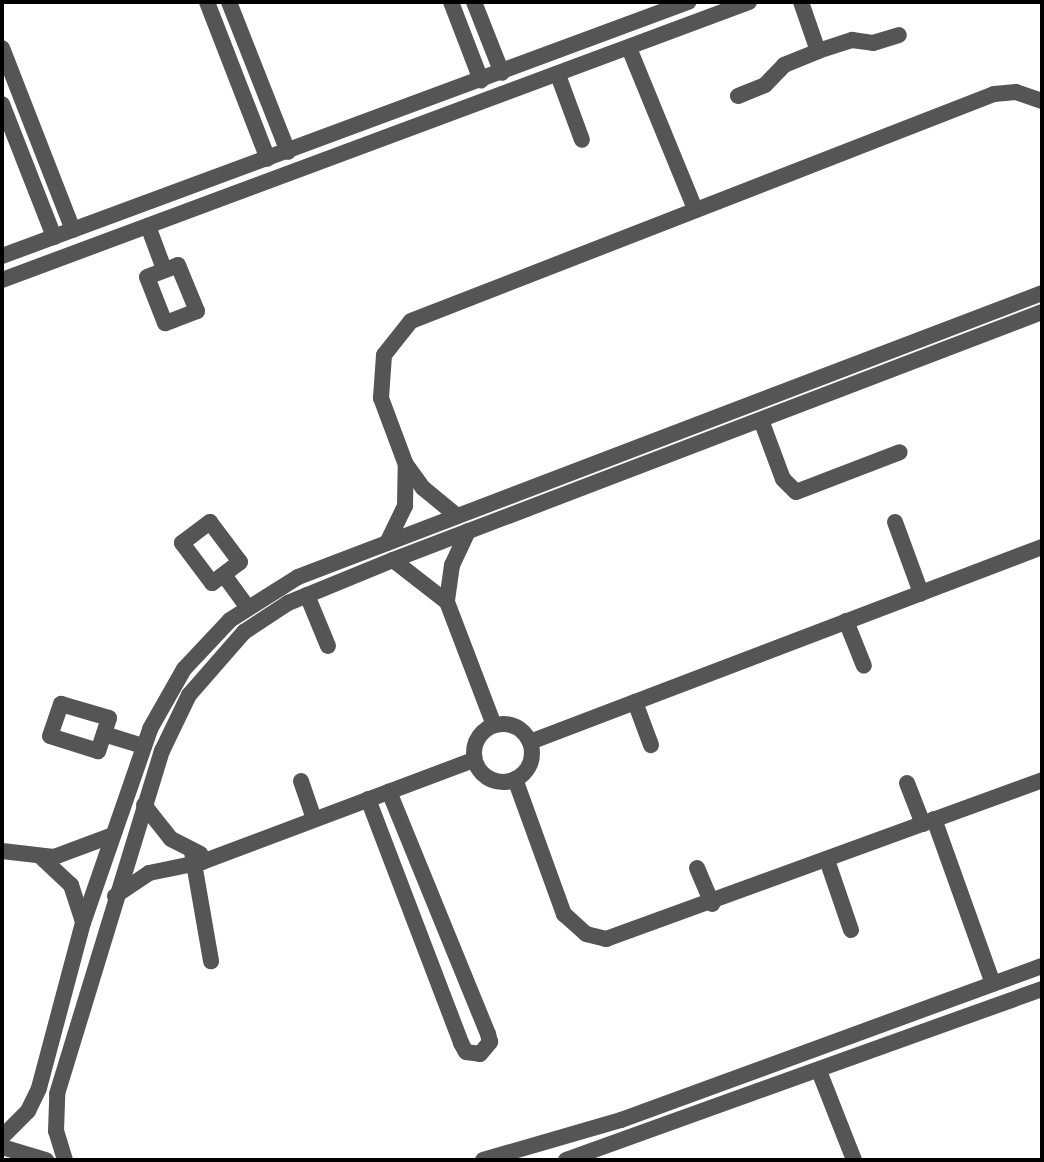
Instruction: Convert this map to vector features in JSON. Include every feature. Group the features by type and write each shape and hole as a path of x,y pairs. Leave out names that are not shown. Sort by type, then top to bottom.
{"street":[{"path":"207,2 268,159"},
{"path":"229,2 288,152"},
{"path":"451,2 481,80"},
{"path":"474,2 502,73"},
{"path":"2,256 412,107 688,2"},
{"path":"2,280 420,127 749,2"},
{"path":"801,2 818,51"},
{"path":"222,39 241,31"},
{"path":"738,96 765,85 784,65 818,51 852,40 873,43 899,35"},
{"path":"2,48 73,230"},
{"path":"629,48 695,209"},
{"path":"558,75 582,140"},
{"path":"457,516 423,488 406,465 379,388 384,355 402,328 420,316 994,94 1016,92 1042,101"},
{"path":"2,104 54,237"},
{"path":"412,107 420,127"},
{"path":"9,123 28,116"},
{"path":"148,226 164,269"},
{"path":"2,1137 28,1111 39,1088 83,923 143,746 184,669 247,607 298,577 1042,293"},
{"path":"65,1160 56,1131 57,1094 144,805 169,732 201,678 244,632 307,595 393,560 1042,312"},
{"path":"761,420 783,479 796,492 900,452"},
{"path":"387,543 405,506 406,465"},
{"path":"512,496 519,513"},
{"path":"895,522 921,593"},
{"path":"468,531 452,565 447,602 494,725"},
{"path":"530,742 1042,547"},
{"path":"393,560 447,602"},
{"path":"224,575 247,607"},
{"path":"307,595 328,646"},
{"path":"846,621 864,666"},
{"path":"635,702 651,745"},
{"path":"494,725 515,726 530,742 530,763 515,779 493,781 474,760 477,738 494,725"},
{"path":"104,734 143,746"},
{"path":"115,896 149,873 194,858 214,856 474,760"},
{"path":"515,779 564,914 578,929 616,938 1042,780"},
{"path":"301,781 314,819"},
{"path":"907,783 928,821 993,984"},
{"path":"368,799 461,1043 466,1052 480,1054 490,1042 488,1034 389,791"},
{"path":"144,805 171,839 194,858 211,961"},
{"path":"2,851 42,858 79,852 113,835"},
{"path":"42,858 71,885 83,923"},
{"path":"827,860 851,930"},
{"path":"697,868 712,904"},
{"path":"483,1160 575,1136 1042,966"},
{"path":"566,1160 1042,989"},
{"path":"767,1066 775,1087"},
{"path":"819,1071 854,1160"},
{"path":"39,1088 57,1094"},
{"path":"2,1147 46,1160"}]}
